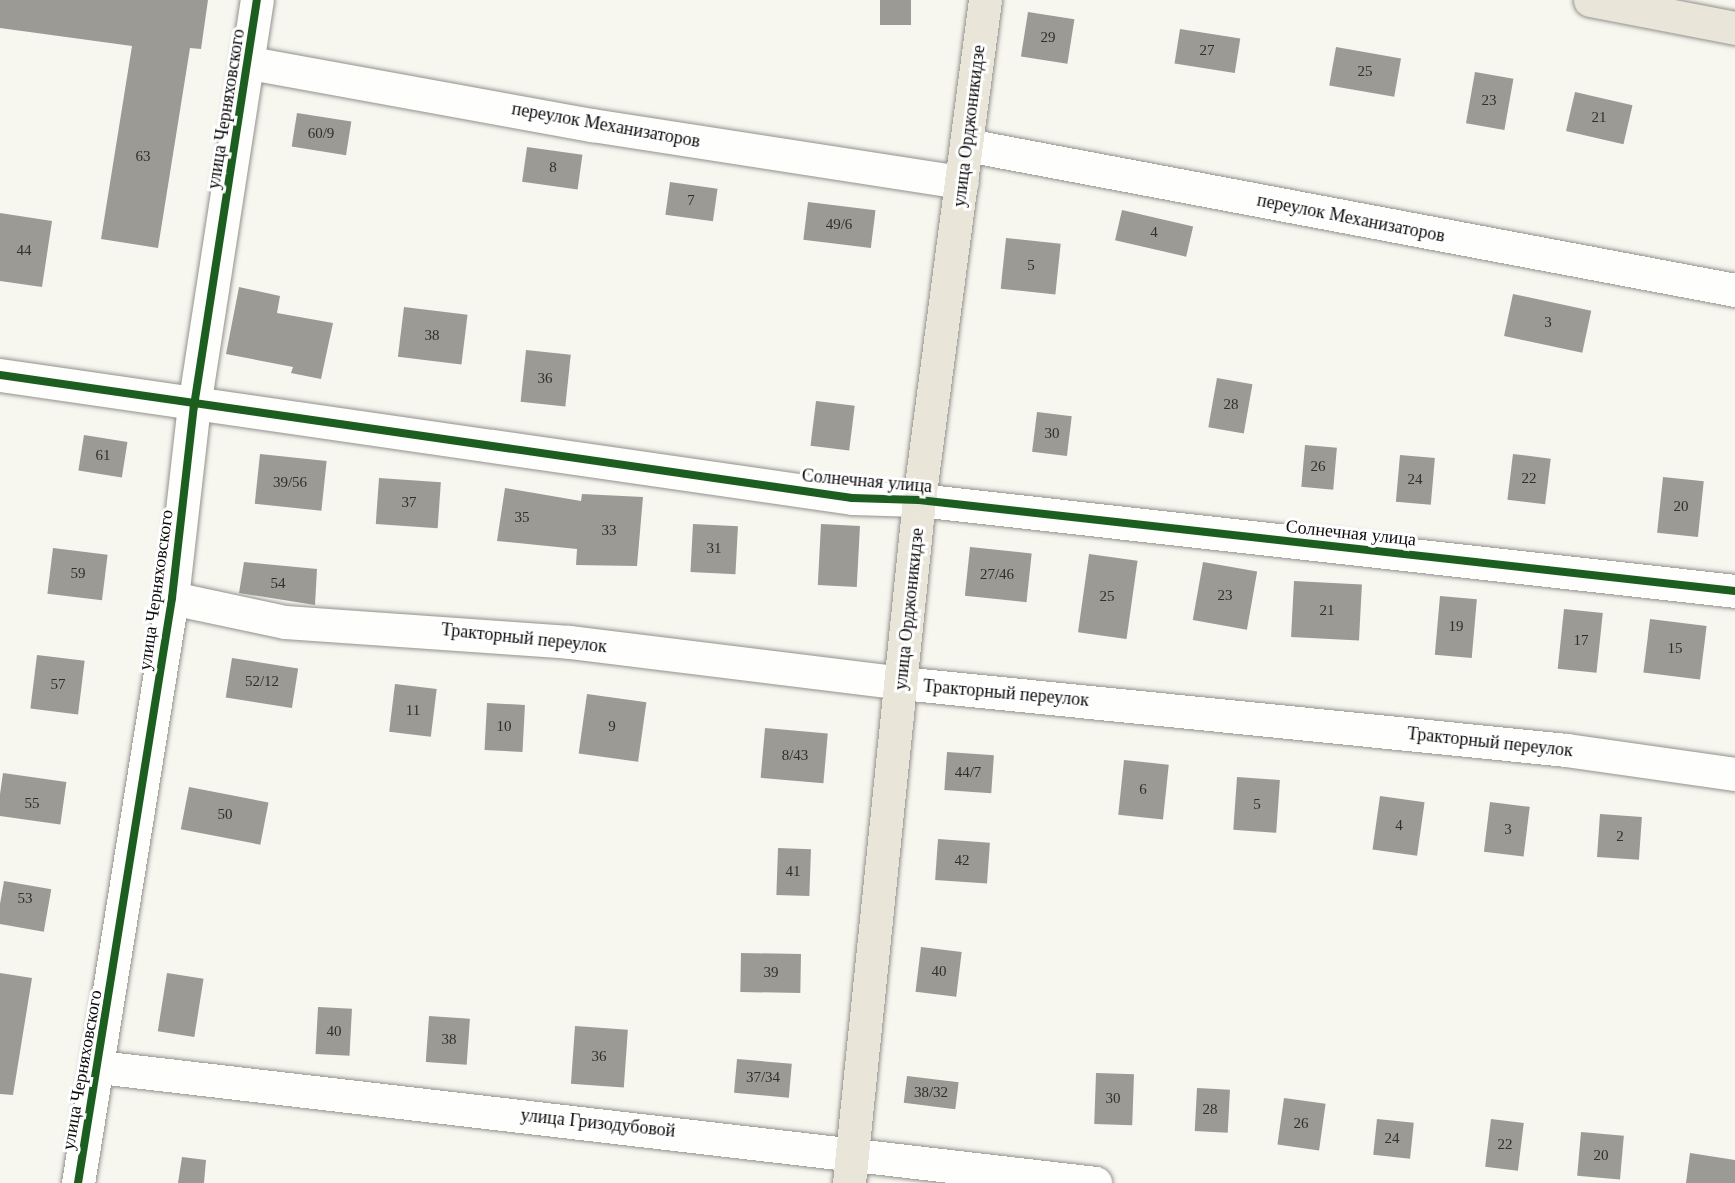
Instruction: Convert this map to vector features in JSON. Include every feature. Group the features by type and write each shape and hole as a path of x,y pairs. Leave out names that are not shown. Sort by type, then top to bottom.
{"main road":[{"name":"улица Орджоникидзе","path":"851,1167 919,500 985,0"},
{"path":"1590,0 1735,28"}],"street":[{"name":"улица Черняховского","path":"78,1183 99,1067 172,598 194,406 250,63 257,0"},
{"name":"переулок Механизаторов","path":"250,63 592,124 962,182"},
{"name":"переулок Механизаторов","path":"967,145 1735,290"},
{"name":"Солнечная улица","path":"0,375 194,406 852,498 919,500 1735,591"},
{"name":"Тракторный переулок","path":"172,598 285,622 569,642 902,683 1566,750 1735,774"},
{"name":"улица Гризодубовой","path":"99,1067 851,1167 1095,1183"}],"building":[{"path":"0,0 208,0 201,49 190,48 158,248 101,239 132,46 0,28"},
{"path":"880,0 911,0 911,25 880,25"},
{"path":"1028,12 1074,19 1067,64 1021,56"},
{"path":"1180,29 1240,39 1235,73 1175,64"},
{"path":"1336,47 1401,58 1394,97 1329,85"},
{"path":"1475,72 1513,79 1504,130 1466,123"},
{"path":"1575,92 1632,105 1623,144 1566,131"},
{"path":"297,113 351,122 346,155 292,147"},
{"path":"527,147 582,155 578,189 522,182"},
{"path":"670,182 718,189 713,221 665,215"},
{"path":"808,202 875,210 871,248 803,240"},
{"path":"1122,210 1193,226 1186,257 1115,240"},
{"path":"0,213 52,221 42,287 0,281"},
{"path":"1006,238 1061,244 1055,294 1001,289"},
{"path":"239,287 280,296 277,313 333,323 321,379 291,373 293,367 226,354"},
{"path":"1513,294 1591,311 1582,353 1504,336"},
{"path":"404,307 468,315 461,364 398,357"},
{"path":"526,350 571,355 565,406 521,402"},
{"path":"1217,378 1252,384 1244,433 1208,427"},
{"path":"816,401 855,406 849,450 811,446"},
{"path":"1037,412 1072,416 1067,456 1032,452"},
{"path":"84,435 127,442 122,477 78,471"},
{"path":"1305,445 1337,448 1333,490 1301,487"},
{"path":"260,454 327,461 321,511 255,504"},
{"path":"1513,454 1551,459 1545,504 1507,500"},
{"path":"1400,455 1435,458 1431,505 1396,502"},
{"path":"1663,477 1704,481 1698,537 1657,533"},
{"path":"379,478 441,482 438,528 376,524"},
{"path":"505,488 581,501 582,494 643,497 637,566 576,565 577,549 497,541"},
{"path":"693,524 738,526 735,574 690,572"},
{"path":"821,524 860,526 857,587 818,585"},
{"path":"970,547 1032,553 1027,602 965,596"},
{"path":"53,548 108,555 102,600 47,594"},
{"path":"1089,554 1138,561 1127,639 1078,632"},
{"path":"244,562 317,569 315,605 239,593"},
{"path":"1203,562 1257,572 1247,630 1193,620"},
{"path":"1294,581 1362,585 1359,640 1291,637"},
{"path":"1440,596 1477,599 1472,658 1435,655"},
{"path":"1564,609 1603,613 1597,673 1558,669"},
{"path":"1650,619 1707,626 1700,680 1643,673"},
{"path":"37,655 85,661 78,714 30,709"},
{"path":"232,658 298,668 292,708 226,698"},
{"path":"395,684 437,689 431,737 389,732"},
{"path":"587,694 646,702 638,762 579,753"},
{"path":"487,703 525,705 522,752 485,750"},
{"path":"765,728 828,733 823,783 761,778"},
{"path":"947,752 994,755 991,793 944,790"},
{"path":"1124,760 1169,765 1163,819 1118,815"},
{"path":"3,773 66,782 60,824 0,816"},
{"path":"1237,777 1280,780 1276,833 1233,830"},
{"path":"189,787 269,802 260,845 181,829"},
{"path":"1380,796 1425,802 1417,856 1372,849"},
{"path":"1490,802 1530,807 1524,857 1484,852"},
{"path":"1600,814 1642,817 1639,860 1597,857"},
{"path":"938,839 990,843 987,884 935,880"},
{"path":"778,848 811,849 809,896 776,895"},
{"path":"4,881 51,889 44,932 0,924 0,904"},
{"path":"921,947 962,952 956,997 916,992"},
{"path":"741,953 801,954 800,993 740,992"},
{"path":"0,973 32,978 13,1095 0,1094"},
{"path":"167,973 204,979 194,1037 158,1031"},
{"path":"318,1007 352,1009 349,1056 316,1054"},
{"path":"429,1016 470,1019 467,1065 426,1062"},
{"path":"575,1026 628,1030 624,1088 571,1084"},
{"path":"737,1059 792,1064 789,1098 734,1093"},
{"path":"1096,1073 1134,1074 1132,1125 1094,1124"},
{"path":"907,1076 959,1082 955,1109 904,1103"},
{"path":"1197,1088 1230,1090 1228,1133 1195,1131"},
{"path":"1284,1098 1326,1104 1319,1150 1277,1145"},
{"path":"1377,1119 1414,1123 1410,1159 1373,1155"},
{"path":"1491,1119 1524,1123 1518,1171 1485,1167"},
{"path":"1581,1132 1624,1136 1620,1180 1577,1176"},
{"path":"1690,1153 1735,1160 1735,1183 1686,1183"},
{"path":"182,1157 206,1160 204,1183 178,1183"}],"cycle path":[{"path":"78,1183 172,598 194,406 257,0"},
{"path":"0,375 852,498 919,500 1735,591"}]}
